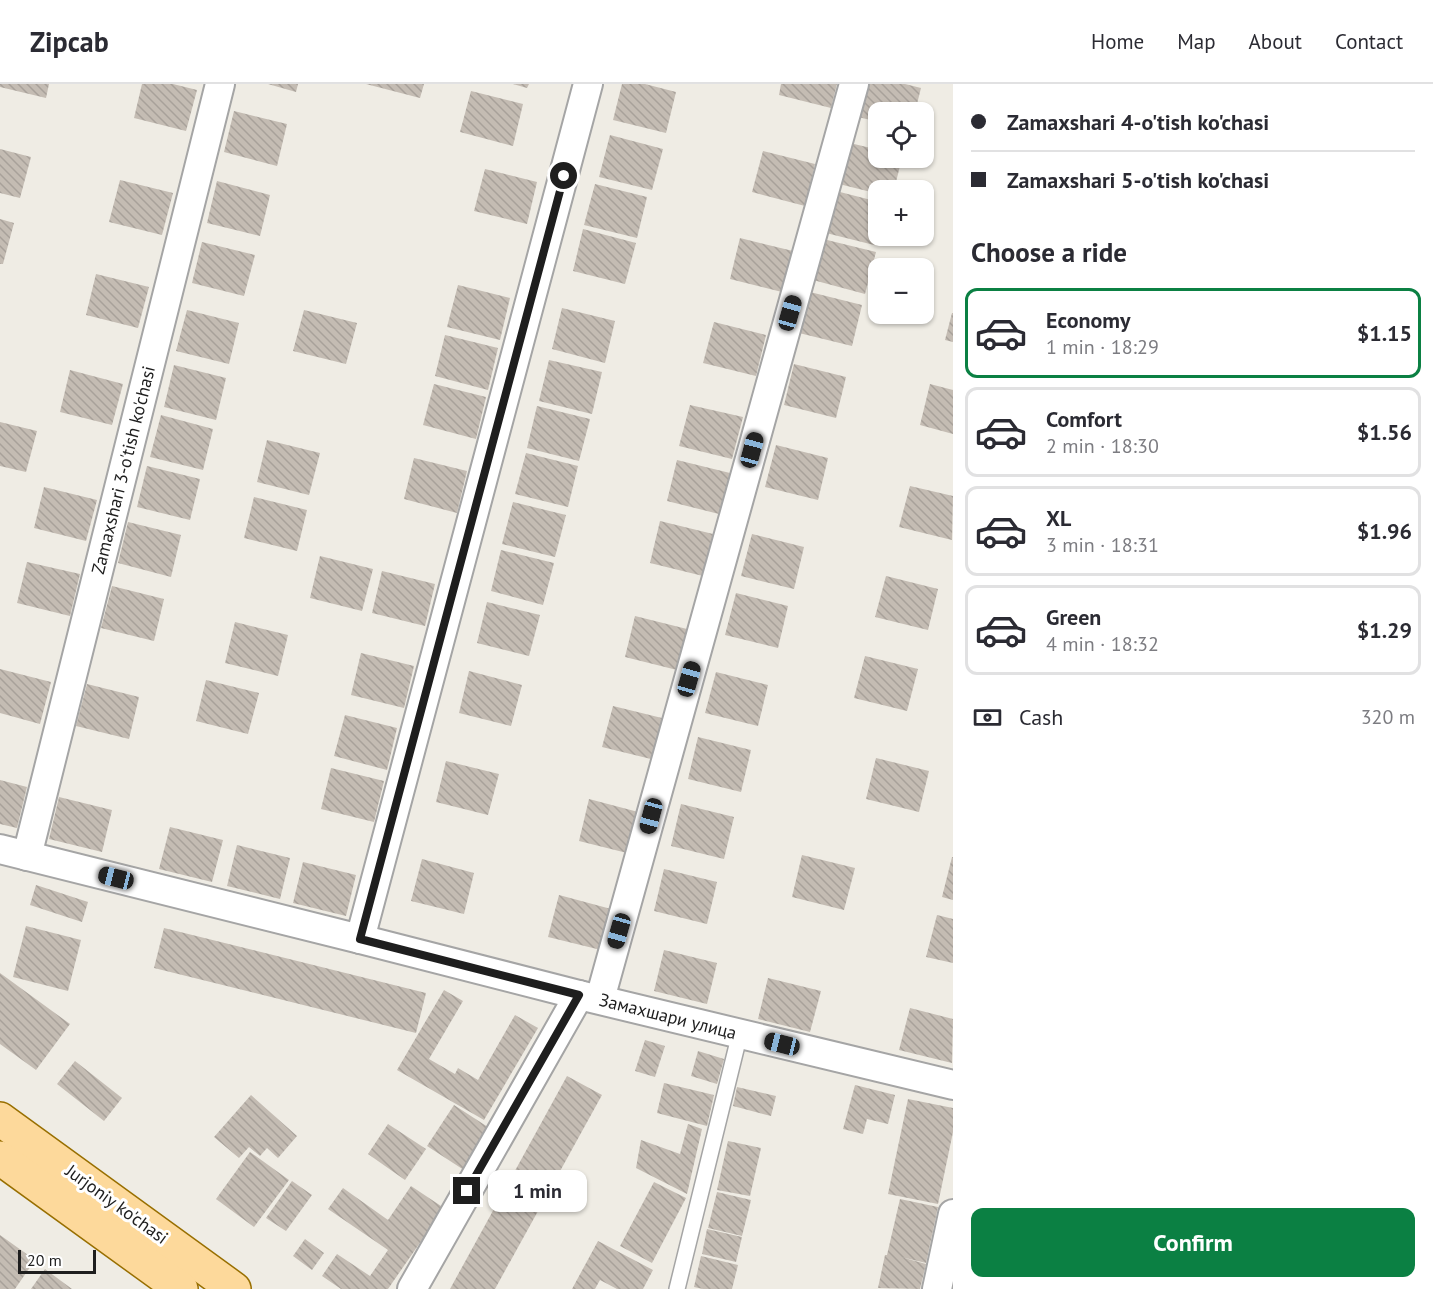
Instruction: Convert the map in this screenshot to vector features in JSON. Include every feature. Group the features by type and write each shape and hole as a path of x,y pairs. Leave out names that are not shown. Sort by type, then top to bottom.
{"main road":[{"name":"Jurjoniy ko'chasi","path":"0,1119 234,1289"},
{"name":"Jurjoniy ko'chasi","path":"0,1158 181,1289"}],"street":[{"name":"Zamaxshari 3-o'tish ko'chasi","path":"27,856 220,84"},
{"path":"360,939 588,84"},
{"path":"412,1289 589,997 854,84"},
{"name":"Замахшари улица","path":"0,849 589,997 953,1085"},
{"path":"937,1289 953,1214"}],"lane":[{"path":"677,1289 740,1034"}],"building":[{"path":"0,84 49,84 46,98 0,87"},
{"path":"142,84 173,84 197,90 186,131 134,118"},
{"path":"268,84 298,84 296,92"},
{"path":"366,84 424,84 420,98"},
{"path":"513,84 529,84 527,88"},
{"path":"622,84 645,84 676,92 666,133 613,120"},
{"path":"781,84 837,84 831,108 779,95"},
{"path":"866,84 905,84 921,88 918,102 868,102 868,119 858,117"},
{"path":"471,91 523,104 513,146 460,132"},
{"path":"234,111 287,124 277,166 224,152"},
{"path":"610,135 663,149 652,190 599,177"},
{"path":"850,143 868,147 868,168 900,168 896,180 868,180 868,191 839,184"},
{"path":"0,149 31,157 20,198 0,193"},
{"path":"763,151 815,164 805,206 752,192"},
{"path":"485,169 537,182 527,224 474,211"},
{"path":"120,180 173,193 162,235 109,222"},
{"path":"217,181 270,195 260,236 207,223"},
{"path":"595,184 647,197 637,238 584,225"},
{"path":"836,191 868,199 868,244 826,233"},
{"path":"0,219 14,223 3,264 0,264"},
{"path":"583,229 636,243 625,284 573,271"},
{"path":"740,238 793,251 782,292 730,279"},
{"path":"823,239 876,252 874,258 868,258 868,283 865,294 813,280"},
{"path":"202,242 255,255 244,296 192,283"},
{"path":"96,274 149,287 138,328 86,315"},
{"path":"458,285 510,298 500,340 447,327"},
{"path":"810,292 862,305 852,346 799,333"},
{"path":"562,308 615,321 605,363 552,349"},
{"path":"187,310 239,323 229,364 176,351"},
{"path":"304,310 357,323 346,364 293,351"},
{"path":"953,313 953,342 945,340"},
{"path":"714,322 766,335 756,376 703,363"},
{"path":"445,335 498,348 488,390 435,376"},
{"path":"549,360 602,372 592,414 539,401"},
{"path":"794,364 846,377 836,418 784,405"},
{"path":"174,365 226,378 216,420 164,407"},
{"path":"70,370 123,384 112,425 60,412"},
{"path":"434,384 486,397 476,439 423,425"},
{"path":"930,384 953,390 953,434 920,425"},
{"path":"690,405 743,417 732,459 679,446"},
{"path":"537,406 590,419 579,461 527,448"},
{"path":"161,415 213,429 203,470 150,457"},
{"path":"0,422 37,431 26,472 0,466"},
{"path":"267,440 320,453 309,495 257,482"},
{"path":"776,445 828,458 818,500 765,487"},
{"path":"526,453 578,466 568,507 515,494"},
{"path":"414,458 467,471 457,513 404,499"},
{"path":"677,460 730,473 719,514 667,501"},
{"path":"147,466 200,479 190,520 137,507"},
{"path":"910,486 953,496 952,540 899,527"},
{"path":"44,487 97,500 86,541 34,528"},
{"path":"254,497 307,510 297,551 244,538"},
{"path":"513,502 566,515 555,557 502,544"},
{"path":"660,521 713,534 703,576 650,563"},
{"path":"128,522 181,535 171,577 118,563"},
{"path":"752,534 804,547 794,589 741,576"},
{"path":"501,550 554,563 543,605 491,591"},
{"path":"320,556 373,569 362,611 310,598"},
{"path":"27,562 80,574 70,616 17,603"},
{"path":"382,571 435,584 425,626 372,613"},
{"path":"886,576 938,589 928,630 875,617"},
{"path":"112,586 164,599 154,641 101,628"},
{"path":"736,593 788,606 778,648 725,635"},
{"path":"487,602 540,615 529,656 477,643"},
{"path":"635,616 687,629 677,670 625,657"},
{"path":"235,622 288,635 278,676 225,663"},
{"path":"361,653 414,666 404,708 351,695"},
{"path":"865,656 918,669 907,711 854,698"},
{"path":"0,669 51,682 40,724 0,713"},
{"path":"469,671 522,685 511,726 459,713"},
{"path":"716,672 768,685 758,726 705,713"},
{"path":"206,680 259,693 248,734 196,721"},
{"path":"87,684 139,697 129,739 76,726"},
{"path":"613,706 666,719 655,760 602,747"},
{"path":"345,715 397,728 387,770 334,756"},
{"path":"698,737 751,750 741,792 688,779"},
{"path":"876,758 929,771 919,812 866,799"},
{"path":"446,761 499,774 488,815 436,802"},
{"path":"331,768 384,781 374,822 321,809"},
{"path":"0,780 27,787 17,828 0,824"},
{"path":"59,797 112,810 102,852 49,839"},
{"path":"589,799 642,813 631,854 579,841"},
{"path":"681,804 734,817 724,859 671,846"},
{"path":"170,827 223,840 212,882 159,869"},
{"path":"237,845 290,858 280,899 227,886"},
{"path":"802,855 855,868 844,910 792,897"},
{"path":"953,857 953,900 942,897"},
{"path":"422,859 474,873 464,914 411,901"},
{"path":"303,862 356,875 346,916 293,903"},
{"path":"664,869 717,882 707,924 654,911"},
{"path":"36,885 88,902 82,922 30,905"},
{"path":"559,895 611,909 601,950 548,937"},
{"path":"937,915 953,919 953,963 926,957"},
{"path":"26,926 81,940 68,991 13,977"},
{"path":"164,928 426,993 416,1033 154,968"},
{"path":"664,950 717,963 707,1004 654,991"},
{"path":"0,973 70,1024 36,1070 0,1044"},
{"path":"768,978 821,991 810,1032 758,1019"},
{"path":"444,990 463,1001 429,1059 455,1074 458,1068 478,1080 515,1015 538,1028 484,1120 397,1070"},
{"path":"910,1008 953,1019 952,1063 899,1050"},
{"path":"645,1040 665,1046 655,1077 635,1071"},
{"path":"698,1051 724,1059 717,1084 691,1076"},
{"path":"75,1061 122,1098 104,1121 57,1084"},
{"path":"567,1076 602,1095 495,1289 450,1289"},
{"path":"664,1083 714,1095 707,1126 657,1113"},
{"path":"855,1085 895,1095 888,1124 867,1119 863,1134 843,1129"},
{"path":"737,1087 776,1096 771,1116 733,1106"},
{"path":"251,1095 297,1136 278,1158 267,1148 260,1156 249,1147 239,1158 214,1137"},
{"path":"908,1099 953,1108 953,1132 938,1204 888,1194"},
{"path":"454,1105 494,1131 467,1172 427,1146"},
{"path":"388,1124 426,1149 405,1180 368,1154"},
{"path":"688,1124 702,1129 687,1194 636,1168 641,1140 680,1154"},
{"path":"728,1141 761,1148 750,1196 717,1190"},
{"path":"250,1152 289,1180 254,1227 216,1199"},
{"path":"292,1181 312,1195 286,1231 266,1218"},
{"path":"654,1182 686,1198 652,1263 620,1246"},
{"path":"411,1186 444,1208 388,1289 341,1289 322,1276 337,1254 370,1276 388,1250 328,1209 343,1188 388,1220"},
{"path":"717,1192 751,1200 742,1236 708,1228"},
{"path":"900,1199 938,1207 926,1263 901,1257 926,1264 920,1289 878,1288"},
{"path":"707,1229 742,1237 736,1262 702,1254"},
{"path":"0,1235 35,1260 15,1289 0,1289"},
{"path":"305,1239 324,1253 312,1270 293,1256"},
{"path":"598,1241 653,1270 643,1289 617,1289 600,1280 595,1289 572,1289"},
{"path":"701,1256 738,1265 732,1289 694,1287"},
{"path":"45,1269 72,1289 31,1289"}],"route":[{"path":"467,1191 579,995 360,939 564,176"}]}
